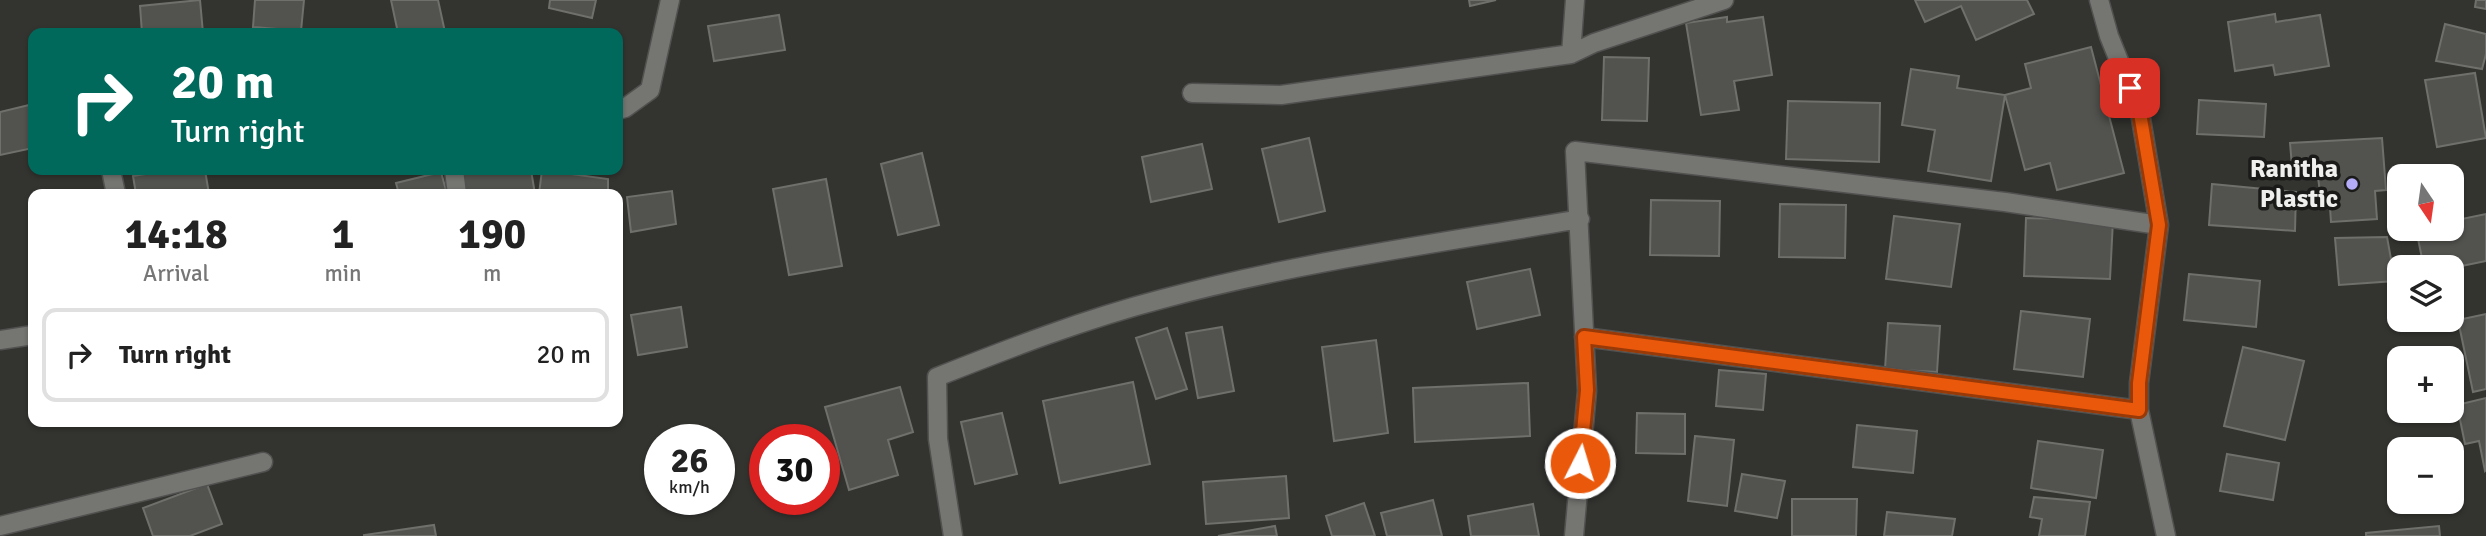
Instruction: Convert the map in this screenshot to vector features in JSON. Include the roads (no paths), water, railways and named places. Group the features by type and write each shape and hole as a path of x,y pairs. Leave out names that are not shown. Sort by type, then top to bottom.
{"street":[{"path":"623,109 650,90 670,0"},
{"path":"1570,54 1575,0"},
{"path":"1192,93 1281,95 1570,54 1594,43 1724,0"},
{"path":"2099,0 2109,36 2140,113 2159,225 2139,383 2139,410 2166,536"},
{"path":"1574,536 1587,390 1575,151 2005,202 2159,225"},
{"path":"953,536 938,439 937,377 1028,341 1162,299 1298,267 1580,219"},
{"path":"0,341 28,336"},
{"path":"1584,337 2139,410"},
{"path":"0,526 263,462"}],"place":[{"name":"Ranitha Plastic","path":"2352,184"}]}
